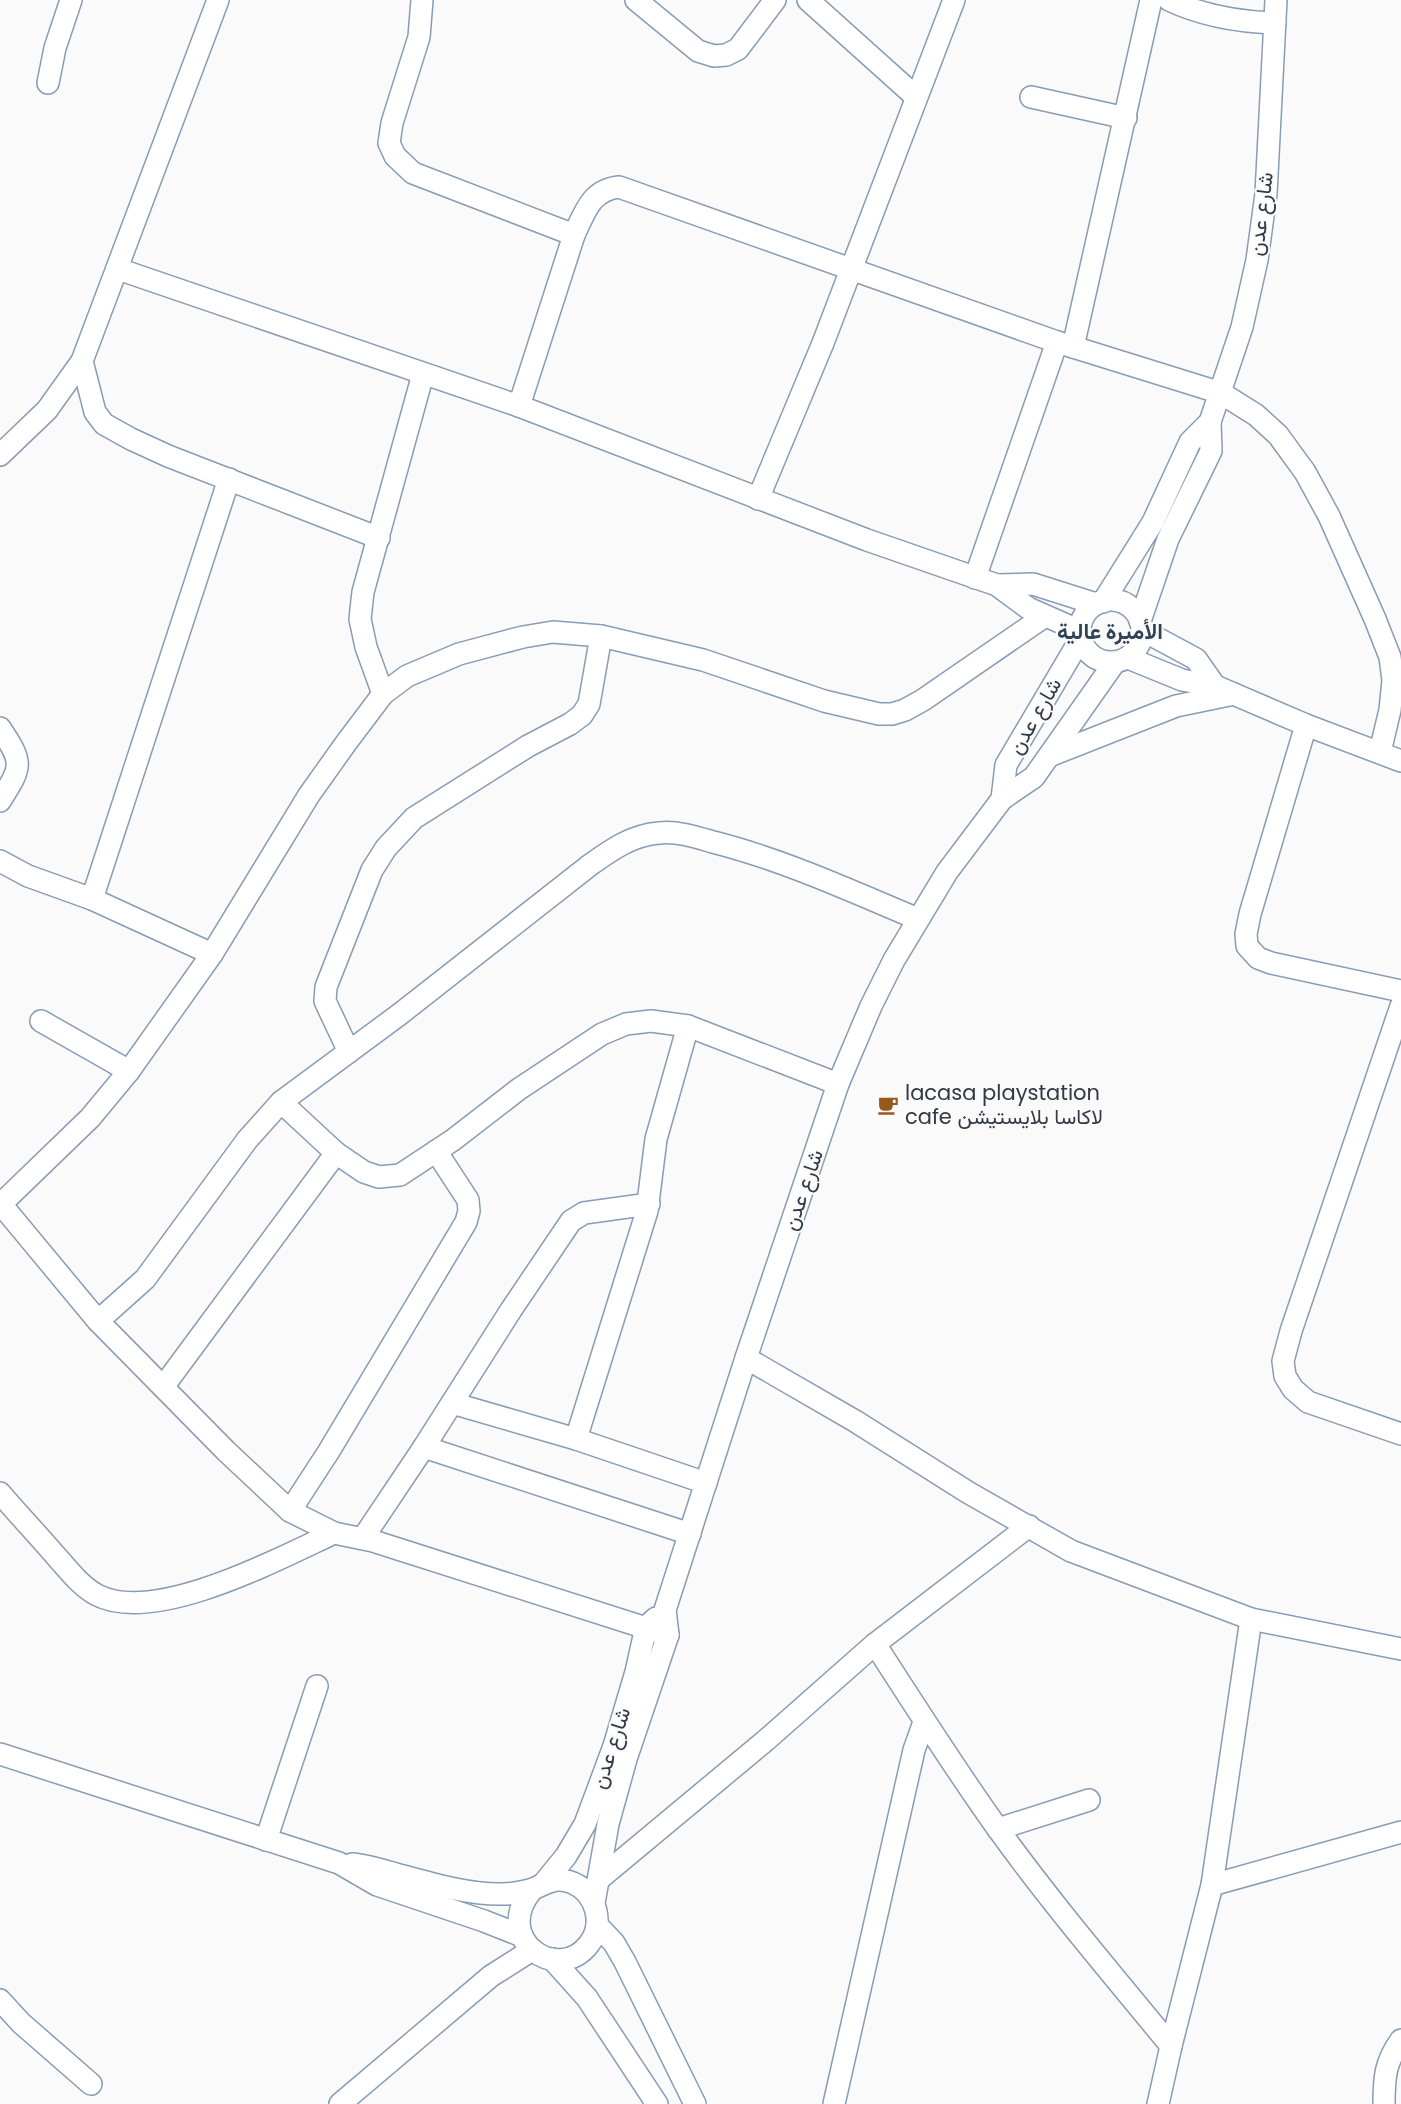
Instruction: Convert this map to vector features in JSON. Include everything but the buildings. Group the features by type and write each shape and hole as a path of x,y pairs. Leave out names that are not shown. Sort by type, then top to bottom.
{"street":[{"path":"48,83 55,48 71,0"},
{"path":"0,453 47,410 82,361 218,0"},
{"path":"422,0 419,37 392,123 389,143 395,156 404,166 419,176 574,235"},
{"path":"636,0 698,51 714,56 726,55 738,49 775,0"},
{"path":"808,0 916,97"},
{"path":"758,499 806,387 954,0"},
{"path":"975,578 1065,344 1126,118 1151,0"},
{"path":"1169,0 1185,7 1241,22 1275,23"},
{"name":"شارع عدن","path":"1141,626 1168,539 1211,450 1210,422 1242,327 1257,260 1266,194 1276,0"},
{"path":"1031,97 1126,118"},
{"path":"519,406 574,235 587,208 597,195 606,189 619,187 1065,344 1221,393 1256,415 1278,435 1305,472 1329,516 1375,619 1390,657 1393,680 1390,710 1380,752"},
{"path":"118,269 519,406 867,540 997,585 1028,608 1080,634"},
{"path":"82,361 95,412 104,424 168,456 379,538"},
{"path":"383,694 366,647 360,619 363,591 423,374"},
{"name":"شارع عدن","path":"1099,603 1153,522 1190,442 1210,422"},
{"path":"92,899 229,479"},
{"path":"997,585 1033,584 1099,603 1114,601 1126,604 1135,611 1141,626 1141,641 1136,651 1121,660"},
{"path":"1099,603 1084,616 1080,634 1088,652 1100,661 1121,660 1182,680 1224,690 1306,725 1401,761"},
{"path":"668,1635 363,1538 334,1533 290,1511 226,1451 98,1322 0,1203 90,1118 129,1071 212,954 309,795 383,694 407,676 459,654 523,636 553,632 601,636 703,660 824,701 871,712 892,714 923,700 1045,616"},
{"path":"1141,626 1196,659 1224,690"},
{"name":"شارع عدن","path":"1002,799 1006,765 1080,634"},
{"path":"349,1052 325,1001 326,987 372,870 386,848 414,818 582,715 589,704 601,636"},
{"name":"شارع عدن","path":"594,1903 608,1824 623,1770 668,1635 665,1610 838,1084 894,960 947,872 1002,799 1034,777 1121,660"},
{"path":"1049,756 1176,706 1224,690"},
{"path":"1306,725 1250,914 1246,934 1247,946 1258,958 1270,963 1401,991"},
{"path":"0,728 18,765 17,773 0,801"},
{"path":"98,1322 145,1279 247,1140 281,1102 400,1014 617,846 637,837 659,832 681,834 740,848 802,870 918,919"},
{"path":"0,861 28,876 92,899 212,954"},
{"path":"1401,1006 1291,1331 1283,1361 1285,1376 1289,1383 1308,1402 1401,1434"},
{"path":"41,1021 129,1071"},
{"path":"281,1102 336,1153 364,1172 379,1176 400,1175 519,1089 602,1034 626,1024 651,1022 688,1026 838,1084"},
{"path":"576,1440 649,1204 656,1139 688,1026"},
{"path":"290,1511 329,1451 466,1222 470,1211 468,1200 436,1151"},
{"path":"163,1387 336,1153"},
{"path":"363,1538 511,1310 572,1221 584,1213 649,1204"},
{"path":"746,1358 855,1420 969,1493 1071,1551 1251,1619 1401,1649"},
{"path":"452,1403 576,1440 706,1483"},
{"path":"424,1447 690,1534"},
{"path":"0,1493 81,1584 98,1596 123,1603 152,1602 236,1578 334,1533"},
{"path":"598,1880 765,1741 875,1644 1029,1526"},
{"name":"شارع عدن","path":"538,1886 566,1856 585,1824 614,1746 636,1672 646,1627 665,1610"},
{"path":"1158,2104 1212,1885 1251,1619"},
{"path":"875,1644 924,1722 998,1829 1075,1929 1171,2046"},
{"path":"266,1840 317,1686"},
{"path":"834,2104 914,1750 924,1722"},
{"path":"1,1755 339,1863 377,1885 483,1921 527,1943 552,1959 587,1998 657,2104"},
{"path":"998,1829 1089,1800"},
{"path":"1212,1885 1401,1832"},
{"path":"339,1863 355,1864 424,1882 503,1894 563,1881 573,1883 588,1894 594,1903 597,1925 594,1935 582,1952 573,1957 552,1959"},
{"path":"527,1943 518,1924 519,1911 524,1900 538,1886"},
{"path":"597,1925 614,1943 625,1962 695,2104"},
{"path":"340,2104 527,1943"},
{"path":"0,2000 21,2023 91,2084"},
{"path":"1384,2104 1384,2074 1401,2040"}],"place":[{"name":"lacasa playstation cafe لاكاسا بلايستيشن","path":"888,1105"}],"district":[{"name":"الأميرة عالية","path":"1110,631"}]}
